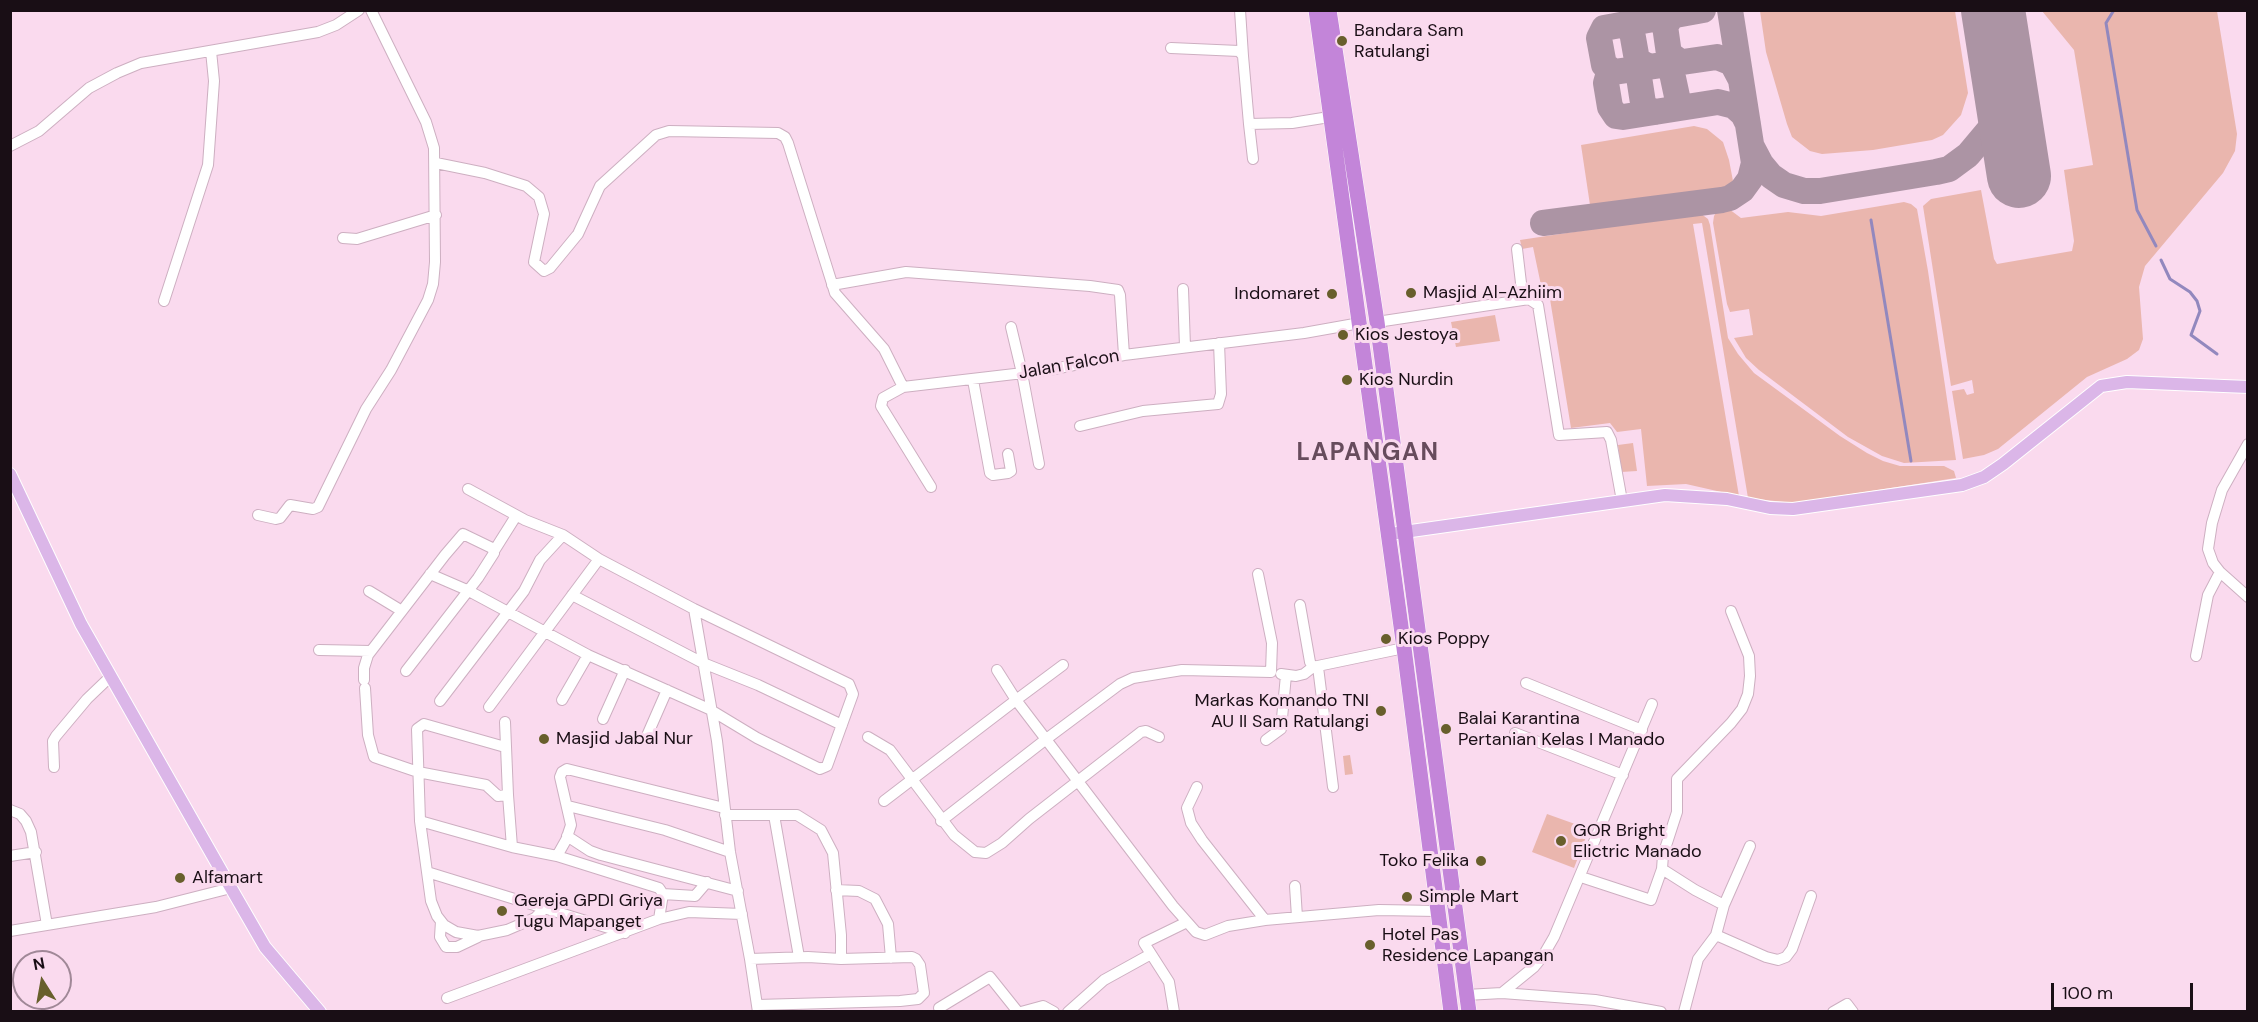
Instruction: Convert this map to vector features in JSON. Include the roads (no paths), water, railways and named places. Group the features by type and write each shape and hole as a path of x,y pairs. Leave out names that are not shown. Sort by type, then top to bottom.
{"highway":[{"path":"1316,10 1404,648 1451,1011"},
{"path":"1329,10 1377,322 1469,1011"},
{"path":"1415,736 1431,734"}],"main road":[{"path":"1387,535 1665,495 1686,495 1770,508 1793,509 1962,485 1984,477 2003,464 2101,386 2127,382 2247,387"},
{"path":"10,474 81,624 265,947 320,1011"}],"street":[{"path":"10,146 39,131 89,88 141,63 318,33 336,25 359,10"},
{"path":"258,515 276,519 280,518 290,505 313,509 318,507 366,409 391,370 428,300 433,284 436,215 434,148 426,122 371,10"},
{"path":"1240,10 1253,159"},
{"path":"1171,48 1239,51 1243,56"},
{"path":"164,301 208,165 214,81 211,51"},
{"path":"1250,124 1292,123 1329,117"},
{"path":"436,163 485,173 525,186 539,197 544,214 534,262 544,270 550,268 578,234 600,186 656,135 669,131 778,134 785,137 832,285 841,303 866,327 884,349 903,387 883,398 881,406 931,487"},
{"path":"342,238 357,238 436,215"},
{"path":"1517,249 1524,300"},
{"path":"832,285 906,272 1118,290 1124,355"},
{"path":"1183,289 1185,347"},
{"path":"1377,322 1529,299 1538,305 1559,435 1607,432 1622,501"},
{"name":"Jalan Falcon","path":"903,387 973,380 1124,355 1360,323"},
{"path":"1011,327 1039,464"},
{"path":"1080,426 1143,411 1218,404 1221,394 1219,343"},
{"path":"973,380 990,472 993,475 1011,471 1008,454"},
{"path":"2247,444 2222,490 2212,522 2208,549 2213,563 2220,572 2247,597"},
{"path":"430,574 467,590 588,655 625,670 712,712 820,769 827,766 853,694 849,684 694,609 599,559 563,535 516,516 468,489"},
{"path":"406,670 478,578 516,516"},
{"path":"494,551 463,534 371,651 366,660 365,684 368,735 374,757 418,772 486,785 498,796 508,795"},
{"path":"440,701 524,591 537,564 563,535"},
{"path":"489,707 599,559"},
{"path":"2196,656 2208,595 2220,572"},
{"path":"1258,574 1272,643 1271,672"},
{"path":"369,591 402,611"},
{"path":"572,595 705,664 758,685 823,718 842,725"},
{"path":"1300,605 1310,662 1316,667 1333,787"},
{"path":"694,609 705,664 730,852 757,1008 900,1001 918,999 924,993"},
{"path":"1581,877 1651,900 1677,812 1677,779 1731,723 1742,709 1748,694 1749,656 1731,611"},
{"path":"941,820 1120,684 1133,678 1182,670 1304,674 1316,667 1404,648"},
{"path":"319,650 371,651"},
{"path":"561,700 588,655"},
{"path":"884,801 1063,665"},
{"path":"603,719 625,670"},
{"path":"997,670 1045,740 1196,932 1205,935 1228,926 1297,917 1379,910 1437,910"},
{"path":"1266,740 1281,729 1286,675"},
{"path":"54,767 53,741 56,736 87,699 111,676"},
{"path":"1526,683 1642,730"},
{"path":"646,738 667,690"},
{"path":"1502,993 1543,957 1558,929 1652,704"},
{"path":"504,722 512,847"},
{"path":"505,747 424,724 417,729 420,821 431,901 441,921 441,937 446,947 457,947 478,936 507,930 535,918 546,907"},
{"path":"868,737 890,750 941,820 966,845 975,852 986,853 996,849 1029,819 1141,732 1146,731 1159,737"},
{"path":"1515,733 1623,775"},
{"path":"557,856 571,825 560,777 567,769 725,811 774,815 797,814 821,830 832,853 841,935 841,958"},
{"path":"1197,787 1187,808 1191,823 1265,920"},
{"path":"568,806 664,830 730,852"},
{"path":"10,810 20,814 26,821 36,852 47,925"},
{"path":"774,815 799,957"},
{"path":"420,821 512,847 557,856 658,888 663,894 695,896"},
{"path":"567,836 590,851 601,855 738,891"},
{"path":"1683,1011 1698,959 1716,935 1724,905 1750,846"},
{"path":"10,856 36,852"},
{"path":"1662,869 1695,891 1724,905"},
{"path":"427,872 625,933"},
{"path":"689,912 695,896 707,882"},
{"path":"1295,886 1297,917"},
{"path":"10,931 156,907 231,888"},
{"path":"836,890 859,891 875,899 888,924 891,958"},
{"path":"659,919 663,894"},
{"path":"1716,935 1766,957 1778,960 1786,957 1792,949 1811,896"},
{"path":"447,998 659,919 689,912 742,914"},
{"path":"441,921 456,932 478,936"},
{"path":"1174,1011 1169,982 1144,943 1186,922"},
{"path":"1068,1011 1104,980 1151,954"},
{"path":"750,959 912,957 920,965 924,993 941,1010 990,977 1020,1011 1044,1006 1054,1011"},
{"path":"1466,995 1502,993 1595,1000 1660,1011"},
{"path":"1833,1011 1845,1004 1852,1011"}],"waterway":[{"path":"2114,10 2106,23 2137,210 2156,246"},
{"path":"1871,220 1911,461"},
{"path":"2161,260 2170,279 2190,292 2197,301 2200,311 2191,335 2217,354"}],"place":[{"name":"Bandara Sam Ratulangi","path":"1342,41"},
{"name":"Masjid Al-Azhiim","path":"1411,293"},
{"name":"Indomaret","path":"1332,294"},
{"name":"Kios Jestoya","path":"1343,335"},
{"name":"Kios Nurdin","path":"1347,380"},
{"name":"Kios Poppy","path":"1386,639"},
{"name":"Markas Komando TNI AU II Sam Ratulangi","path":"1381,711"},
{"name":"Balai Karantina Pertanian Kelas I Manado","path":"1446,729"},
{"name":"Masjid Jabal Nur","path":"544,739"},
{"name":"GOR Bright Elictric Manado","path":"1561,841"},
{"name":"Toko Felika","path":"1481,861"},
{"name":"Alfamart","path":"180,878"},
{"name":"Simple Mart","path":"1407,897"},
{"name":"Gereja GPDI Griya Tugu Mapanget","path":"502,911"},
{"name":"Hotel Pas Residence Lapangan","path":"1370,945"}],"district":[{"name":"LAPANGAN","path":"1368,454"}]}
